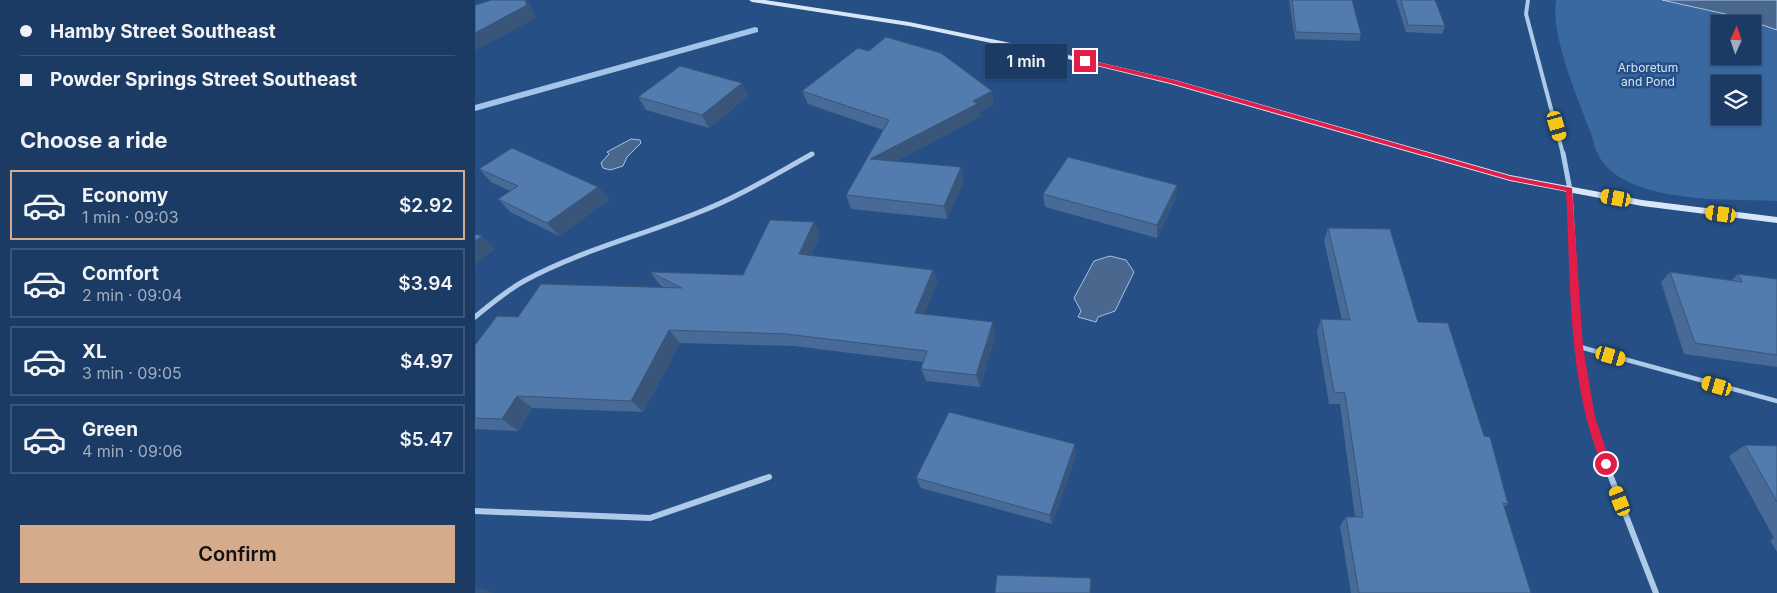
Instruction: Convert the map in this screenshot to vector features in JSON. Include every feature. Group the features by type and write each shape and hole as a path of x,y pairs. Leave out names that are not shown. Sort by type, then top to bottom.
{"street":[{"path":"752,0 909,24 1060,55 1172,82 1510,178 1643,203 1777,220"},
{"path":"1528,0 1526,14 1561,144 1569,190 1579,347 1591,417 1606,464 1656,593"},
{"path":"475,317 522,283 562,261 685,219 724,202 812,154"},
{"path":"475,511 650,518 769,477"}],"lane":[{"path":"1579,347 1777,401"}],"green space":[{"name":"Arboretum and Pond","path":"1556,0 1777,0 1777,201 1729,200 1670,194 1642,188 1619,177 1602,161 1567,70 1557,32"}],"shaded area":[{"path":"1662,0 1777,0 1777,30 1761,25 1761,15 1730,15"},
{"path":"631,139 640,140 641,143 627,157 623,166 610,170 603,168 601,163 609,154 607,152"},
{"path":"1110,256 1126,260 1134,272 1115,311 1098,317 1096,322 1078,317 1081,311 1074,298 1094,261"}],"building":[{"path":"492,0 525,0 527,5 475,33 475,5"},
{"path":"1292,0 1352,0 1361,34 1296,32"},
{"path":"1401,0 1435,0 1445,26 1408,25"},
{"path":"886,37 941,53 992,91 973,101 977,104 870,159 961,167 944,206 846,195 889,120 802,91 858,48 869,51"},
{"path":"680,66 742,83 702,115 638,97"},
{"path":"512,148 598,187 547,223 498,199 518,186 479,169"},
{"path":"1068,157 1177,185 1157,225 1043,194"},
{"path":"770,220 814,222 799,254 933,270 915,313 993,322 976,375 921,369 927,351 786,334 669,330 631,401 517,396 502,419 475,418 475,345 497,316 518,317 541,284 682,288 650,272 743,275"},
{"path":"1328,228 1390,229 1418,322 1448,323 1484,436 1490,437 1508,504 1503,503 1531,593 1359,593 1346,517 1363,517 1345,393 1334,392 1321,319 1350,320"},
{"path":"475,234 482,236 475,241"},
{"path":"1670,272 1742,282 1738,274 1777,279 1777,355 1695,343"},
{"path":"949,412 1075,444 1050,515 916,478"},
{"path":"1745,445 1777,446 1777,502"},
{"path":"997,575 1091,578 1090,593 995,593"}],"waterway":[{"path":"475,108 755,30"}],"route":[{"path":"1085,61 1172,82 1510,178 1569,190 1579,347 1584,387 1591,417 1606,464"}]}
